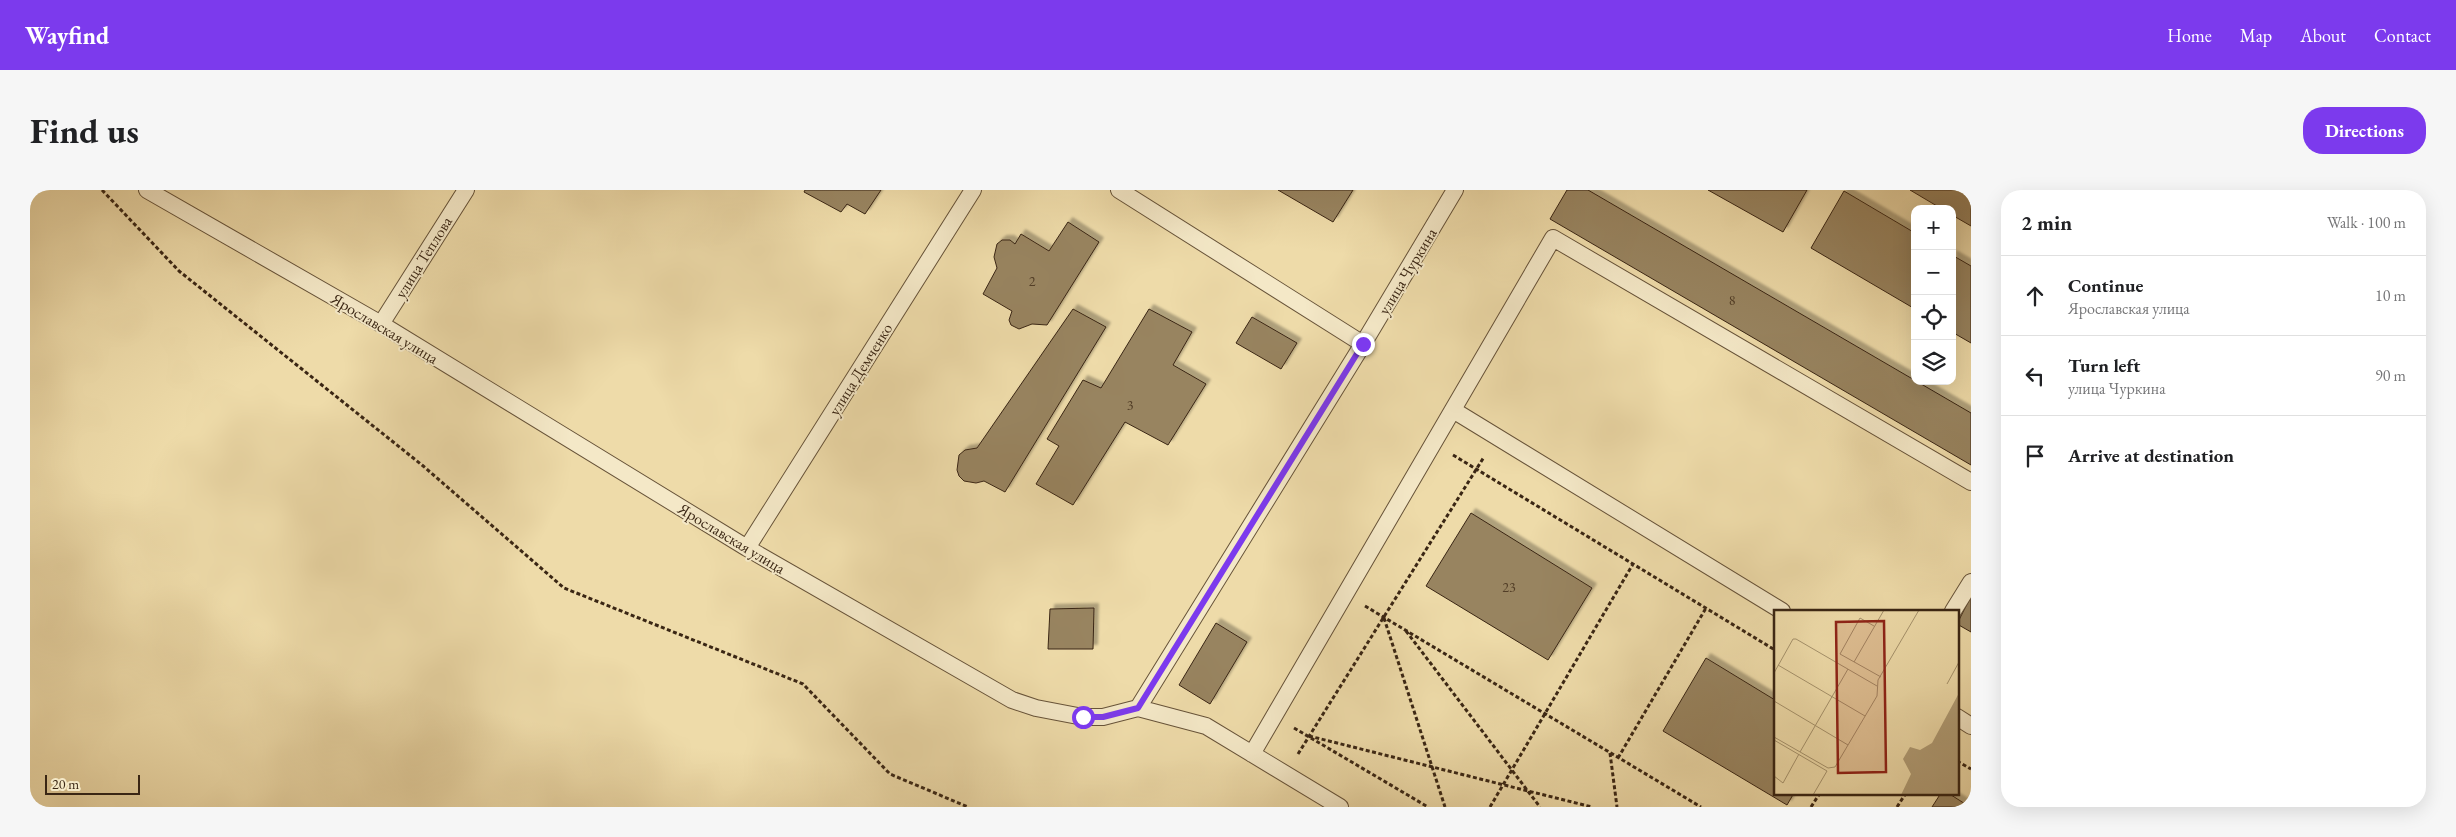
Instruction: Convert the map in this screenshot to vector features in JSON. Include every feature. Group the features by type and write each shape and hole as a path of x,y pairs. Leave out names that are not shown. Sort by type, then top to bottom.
{"lane":[{"name":"Ярославская улица","path":"147,190 381,324 747,548 1012,700 1036,708 1083,717 1103,717 1138,708 1206,726 1340,807"},
{"name":"улица Теплова","path":"381,324 466,190"},
{"name":"улица Демченко","path":"747,548 973,190"},
{"path":"1119,190 1363,344"},
{"name":"улица Чуркина","path":"1138,708 1363,344 1455,190"},
{"path":"1252,754 1553,238 1971,482"},
{"path":"1453,410 1780,610"},
{"path":"1953,610 1971,582"},
{"path":"1958,718 1971,726"}],"path":[{"path":"102,190 180,271 422,465 564,588 803,684 890,774 968,807"},
{"path":"1286,774 1497,437"},
{"path":"1434,443 1774,649"},
{"path":"1490,807 1633,564"},
{"path":"1345,594 1700,807"},
{"path":"1618,758 1706,608"},
{"path":"1384,617 1445,807"},
{"path":"1404,629 1540,807"},
{"path":"1274,716 1428,807"},
{"path":"1309,736 1592,807"},
{"path":"1610,753 1616,807"},
{"path":"1958,762 1971,770"},
{"path":"1811,807 1819,794"},
{"path":"1897,807 1905,794"}],"building":[{"path":"805,190 881,190 865,214 847,204 841,212 804,192"},
{"path":"1278,190 1353,190 1333,222"},
{"path":"1567,190 1588,190 1911,378 1911,385 1923,385 1971,413 1971,465 1550,219"},
{"path":"1708,190 1807,190 1783,232"},
{"path":"1910,190 1971,190 1971,226 1956,217 1956,205 1935,205"},
{"path":"1844,191 1911,231 1911,307 1811,248"},
{"path":"1068,222 1099,242 1047,325 1032,324 1019,329 1011,325 1009,320 1012,311 983,294 997,268 994,257 997,244 1002,240 1010,240 1015,244 1021,234 1049,251"},
{"path":"1956,257 1971,266 1971,343 1956,334"},
{"path":"1073,309 1106,327 1005,492 984,481 976,483 964,481 959,476 957,470 959,455 965,450 977,448"},
{"path":"1149,309 1192,332 1173,365 1206,384 1168,445 1125,422 1073,505 1036,484 1059,446 1047,439 1083,380 1101,388"},
{"path":"1252,317 1297,343 1281,369 1236,343"},
{"path":"1471,513 1592,588 1548,660 1426,586"},
{"path":"1970,598 1971,632 1958,625"},
{"path":"1094,608 1093,649 1048,649 1050,609"},
{"path":"1216,623 1247,642 1210,704 1179,685"},
{"path":"1706,658 1774,699 1774,794 1793,794 1787,805 1663,731"},
{"path":"1940,794 1950,794 1970,807 1932,807"}],"route":[{"path":"1083,717 1103,717 1138,708 1363,344"}]}
